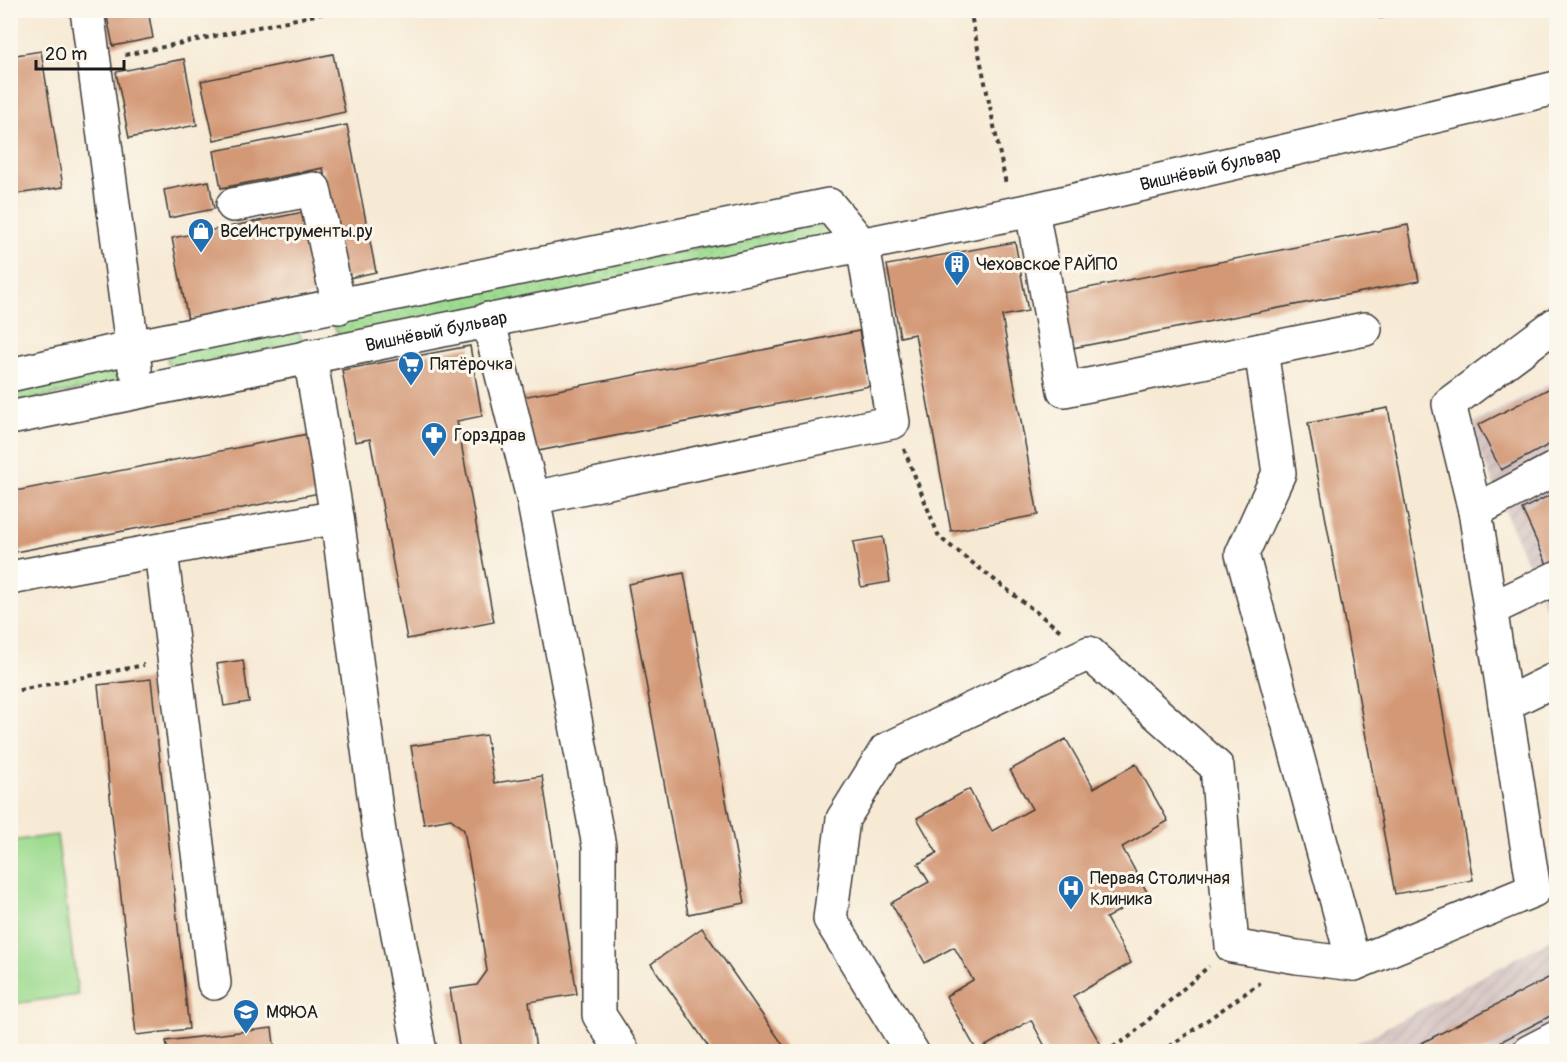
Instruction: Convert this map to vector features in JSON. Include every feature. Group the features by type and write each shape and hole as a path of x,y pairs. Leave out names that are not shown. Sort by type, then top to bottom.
{"street":[{"path":"87,10 138,391"},
{"name":"Вишнёвый бульвар","path":"10,418 488,319 863,246 1022,212 1557,88"},
{"path":"233,205 314,189 339,307"},
{"path":"10,375 133,347 339,307 829,205 863,246 893,422 533,498"},
{"path":"1022,212 1064,390 1365,329"},
{"path":"488,319 533,498 599,846 599,1015 623,1052"},
{"path":"912,1052 830,919 843,819 886,750 1089,653 1217,767 1232,946 1354,964 1545,889 1505,704 1475,511 1449,404 1557,324"},
{"path":"1261,350 1279,473 1242,554 1354,964"},
{"path":"310,356 337,518 379,832 420,1052"},
{"path":"1475,511 1557,468"},
{"path":"10,578 337,518"},
{"path":"160,551 214,983"},
{"path":"1491,609 1557,578"},
{"path":"1505,704 1557,679"},
{"path":"1529,1052 1557,1038"}],"path":[{"path":"94,62 339,10"},
{"path":"668,10 669,16 698,10"},
{"path":"970,10 1022,212"},
{"path":"893,422 939,537 1089,653"},
{"path":"10,692 174,658"},
{"path":"1105,1052 1128,1038 1232,946"},
{"path":"1162,1052 1297,957"}],"shaded area":[{"path":"1556,381 1556,633 1469,425"},
{"path":"1556,937 1556,1051 1342,1051"}],"green space":[{"path":"815,225 827,227 832,234 831,241 340,337 334,327 338,320 345,317"},
{"path":"296,330 300,334 302,343 171,370 167,361 169,353"},
{"path":"113,361 123,367 123,375 116,383 11,403 11,380"},
{"path":"57,835 78,995 12,1004 11,841"}],"building":[{"path":"148,10 153,38 113,46 106,12"},
{"path":"1379,10 1413,10 1413,12 1380,18"},
{"path":"41,51 63,187 10,195 10,56"},
{"path":"333,54 345,112 214,140 201,81"},
{"path":"184,59 197,125 129,138 116,72"},
{"path":"347,125 376,272 344,279 323,168 221,188 214,151"},
{"path":"209,181 214,209 169,218 164,190"},
{"path":"309,211 325,293 188,320 172,238"},
{"path":"1408,225 1419,281 1067,349 1057,294"},
{"path":"1015,242 1028,311 1002,316 1038,515 951,531 915,334 900,337 887,265"},
{"path":"859,331 870,386 533,452 522,397"},
{"path":"470,346 482,416 457,421 494,622 407,639 370,439 355,442 342,370"},
{"path":"1556,385 1556,441 1501,470 1478,425"},
{"path":"1388,408 1473,880 1395,894 1308,423"},
{"path":"313,433 325,492 10,553 10,492"},
{"path":"1556,492 1556,568 1550,571 1522,509"},
{"path":"883,537 890,582 861,587 853,542"},
{"path":"684,573 745,903 688,914 628,584"},
{"path":"243,660 249,702 224,706 217,664"},
{"path":"151,679 189,1029 136,1035 98,685"},
{"path":"486,735 494,783 542,776 577,994 529,1002 536,1049 519,1052 460,1052 450,989 477,985 487,971 477,906 464,830 451,819 424,824 411,746"},
{"path":"1066,739 1094,788 1136,764 1168,821 1122,847 1148,894 1106,918 1131,963 1073,996 1101,1045 1090,1052 1048,1052 1031,1020 977,1051 946,996 973,980 954,947 925,963 891,903 929,882 918,864 937,853 917,818 969,789 992,831 1032,809 1010,770"},
{"path":"702,928 788,1052 712,1052 651,964"},
{"path":"1556,974 1556,1013 1481,1052 1404,1052"},
{"name":"МФЮА","path":"272,1028 275,1052 168,1052 166,1041"}],"place":[{"name":"ВсеИнструменты.ру","path":"201,254"},
{"name":"Чеховское РАЙПО","path":"957,287"},
{"name":"Пятёрочка","path":"411,387"},
{"name":"Горздрав","path":"434,458"},
{"name":"Первая Столичная Клиника","path":"1071,911"},
{"name":"МФЮА","path":"246,1035"}]}
